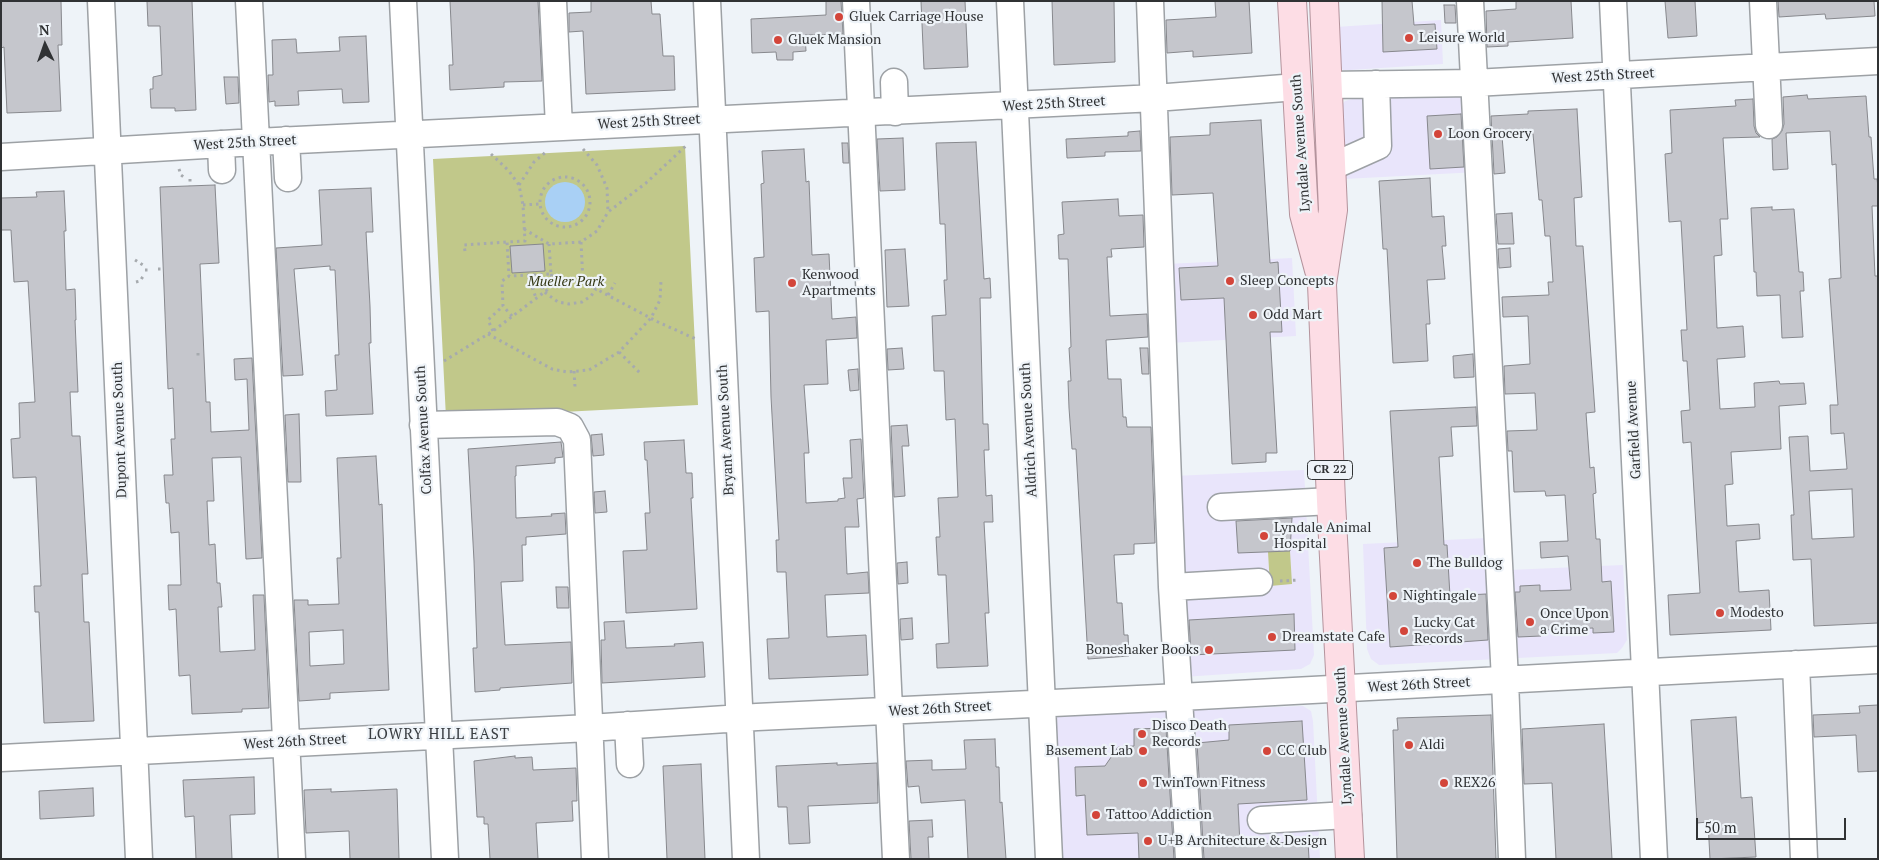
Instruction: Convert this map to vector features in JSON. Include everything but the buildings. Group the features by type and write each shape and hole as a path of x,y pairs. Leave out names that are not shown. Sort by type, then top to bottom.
{"main road":[{"name":"Lyndale Avenue South","path":"1292,1 1304,214 1322,284"},
{"name":"Lyndale Avenue South","path":"1324,1 1333,210 1322,284 1331,501 1350,859"}],"street":[{"name":"Dupont Avenue South","path":"101,1 139,859"},
{"path":"249,1 292,859"},
{"name":"Colfax Avenue South","path":"403,1 440,735 444,859"},
{"path":"553,1 559,127"},
{"name":"Bryant Avenue South","path":"707,1 746,859"},
{"path":"856,1 896,859"},
{"name":"Aldrich Avenue South","path":"1010,1 1049,859"},
{"path":"1150,1 1172,587 1189,859"},
{"path":"1470,1 1505,680 1512,859"},
{"name":"Garfield Avenue","path":"1613,1 1654,859"},
{"path":"1763,1 1769,125"},
{"name":"West 25th Street","path":"1328,85 1474,83 1766,68 1878,60"},
{"path":"894,82 895,112"},
{"path":"1331,167 1378,146 1376,84"},
{"name":"West 25th Street","path":"1,157 286,140 1015,106 1297,87"},
{"path":"286,140 288,178"},
{"path":"221,144 222,170"},
{"path":"423,425 557,422 570,427 578,440 588,728 595,859"},
{"path":"1221,507 1331,501"},
{"path":"1172,587 1259,582"},
{"name":"West 26th Street","path":"1,758 1878,660"},
{"path":"1796,664 1804,859"},
{"path":"628,725 630,764"},
{"path":"1261,820 1348,816"}],"path":[{"path":"524,229 549,244 581,242 597,231 608,212 646,183 688,144"},
{"path":"583,149 597,165 607,188 608,212"},
{"path":"520,185 534,162 546,151"},
{"path":"465,251 464,245 525,242 520,185 509,171 490,154"},
{"path":"179,169 181,175 185,178"},
{"path":"566,176 582,182 590,198 587,214 582,220 568,227 560,226 546,218 540,204 540,196 550,181 566,176"},
{"path":"190,179 190,186"},
{"path":"523,205 540,204"},
{"path":"508,242 509,276"},
{"path":"581,242 583,282"},
{"path":"549,244 551,274 555,284"},
{"path":"135,260 143,265"},
{"path":"158,269 163,269"},
{"path":"540,274 543,291 558,302 569,304 582,302 591,296 596,289"},
{"path":"512,316 503,306 502,281 509,276 551,274"},
{"path":"136,282 140,281 144,275"},
{"path":"528,275 536,298"},
{"path":"488,334 552,369 567,372 589,370 619,352 651,318 660,300 661,280"},
{"path":"441,363 493,331 543,291 555,284 583,282 651,318 698,340"},
{"path":"608,295 615,283"},
{"path":"493,331 488,320 503,306"},
{"path":"619,352 641,374"},
{"path":"198,353 198,358"},
{"path":"574,372 575,386"}],"shaded area":[{"path":"1441,20 1443,64 1343,70 1338,64 1336,27"},
{"path":"1474,91 1478,172 1344,179 1341,106 1345,101"},
{"path":"1292,258 1296,336 1170,343 1166,264"},
{"path":"1304,470 1314,655 1310,664 1301,669 1183,677 1174,476"},
{"path":"1507,537 1509,570 1623,565 1627,640 1617,653 1379,665 1371,659 1367,649 1363,544"},
{"path":"1303,706 1311,711 1313,721 1320,859 1060,859 1054,724 1057,717 1066,715"}],"green space":[{"name":"Mueller Park","path":"685,146 698,405 446,418 433,159"},
{"path":"1290,551 1292,584 1270,586 1268,552"}],"water":[{"path":"569,182 576,185 582,191 585,202 584,210 576,219 569,222 561,222 554,219 546,210 545,198 548,191 557,183"}],"place":[{"name":"Gluek Carriage House","path":"839,17"},
{"name":"Leisure World","path":"1409,38"},
{"name":"Gluek Mansion","path":"778,40"},
{"name":"Loon Grocery","path":"1438,134"},
{"name":"Sleep Concepts","path":"1230,281"},
{"name":"Kenwood Apartments","path":"792,283"},
{"name":"Odd Mart","path":"1253,315"},
{"name":"Lyndale Animal Hospital","path":"1264,536"},
{"name":"The Bulldog","path":"1417,563"},
{"name":"Nightingale","path":"1393,596"},
{"name":"Modesto","path":"1720,613"},
{"name":"Once Upon a Crime","path":"1530,622"},
{"name":"Lucky Cat Records","path":"1404,631"},
{"name":"Dreamstate Cafe","path":"1272,637"},
{"name":"Boneshaker Books","path":"1209,650"},
{"name":"Disco Death Records","path":"1142,734"},
{"name":"Aldi","path":"1409,745"},
{"name":"Basement Lab","path":"1143,751"},
{"name":"CC Club","path":"1267,751"},
{"name":"TwinTown Fitness","path":"1143,783"},
{"name":"REX26","path":"1444,783"},
{"name":"Tattoo Addiction","path":"1096,815"},
{"name":"U+B Architecture & Design","path":"1148,841"}],"district":[{"name":"LOWRY HILL EAST","path":"439,735"}]}
